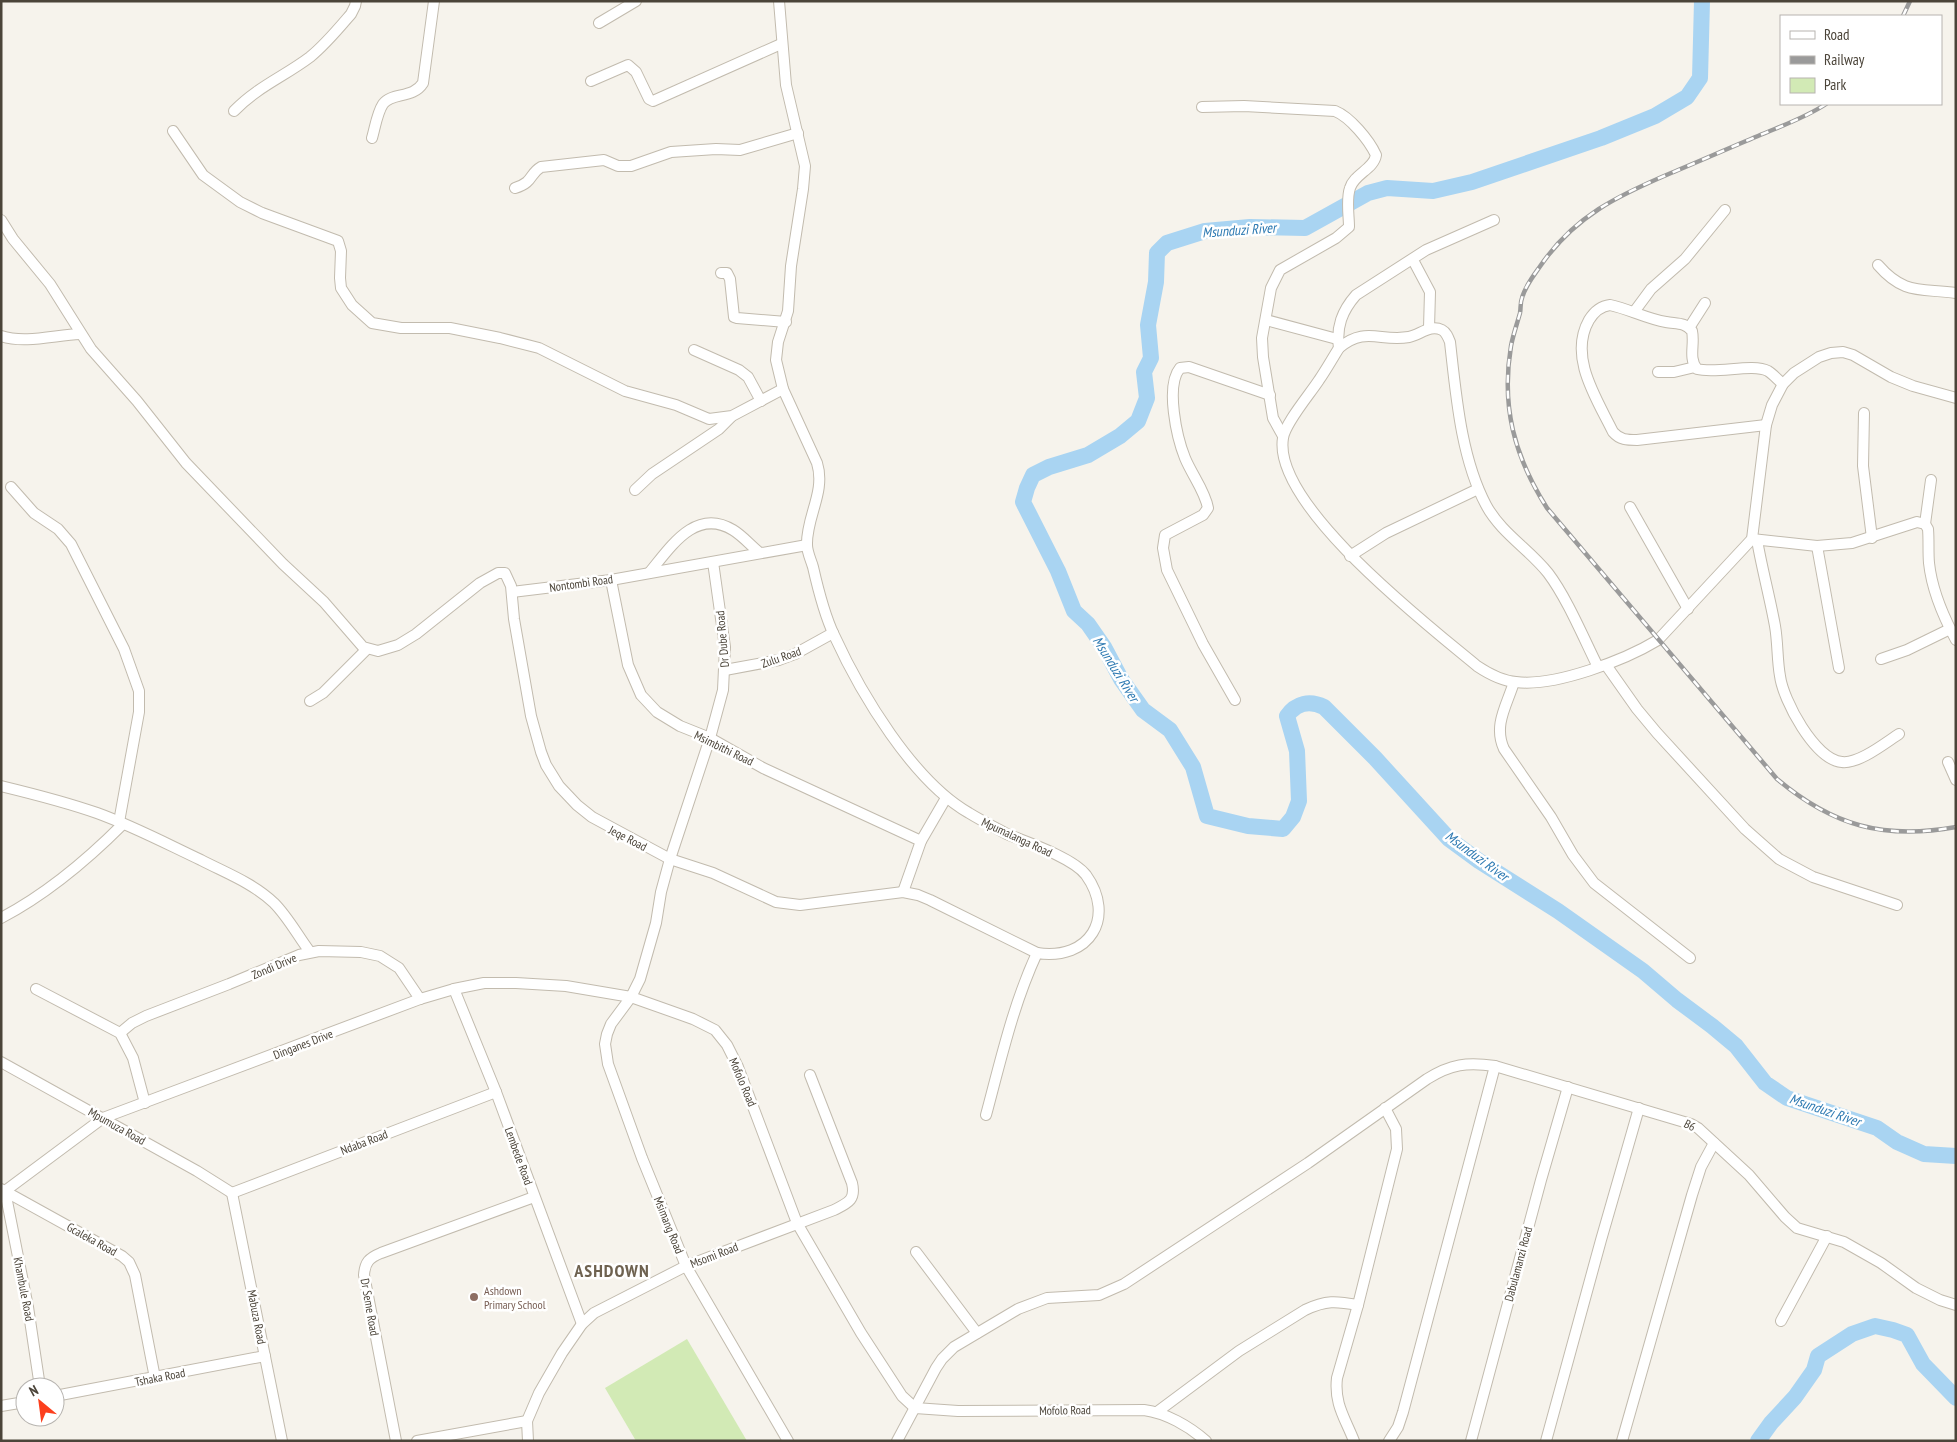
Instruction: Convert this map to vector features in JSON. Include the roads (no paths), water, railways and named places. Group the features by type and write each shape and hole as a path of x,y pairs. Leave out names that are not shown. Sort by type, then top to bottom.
{"street":[{"path":"234,111 246,99 267,84 314,54 351,14 356,6 356,1"},
{"path":"372,138 385,102 416,91 423,82 434,1"},
{"path":"599,23 636,1"},
{"path":"779,1 781,44 786,85 803,154 804,178 791,266 788,311 778,342 776,360 783,389 817,463 820,476 807,545"},
{"path":"591,81 628,65 636,72 649,99 653,101 781,44"},
{"path":"1202,107 1270,107 1335,111 1343,114 1351,121 1376,155 1373,163 1355,178 1349,189 1349,227 1336,238 1280,270 1271,288 1262,338 1262,357 1273,418 1283,436 1284,458 1295,484 1313,511 1350,556 1392,595 1478,666 1488,673 1514,682 1534,682 1602,666 1644,648 1658,640 1755,540"},
{"path":"173,131 204,175 240,202 262,213 338,241 341,251 341,288 352,305 372,322 401,328 450,328 518,342 551,353 608,384 633,394 676,405 709,420 732,416 783,389"},
{"path":"515,188 527,183 541,167 604,160 618,166 631,166 671,152 716,149 740,150 798,133"},
{"path":"1634,312 1652,289 1685,259 1725,210"},
{"path":"1,220 13,239 50,284 91,350 136,401 186,463 278,558 324,602 357,642 367,649 382,651 404,642 480,583 498,573 504,572 508,576 512,592"},
{"path":"1283,436 1338,343 1337,329 1341,318 1356,295 1426,250 1494,220"},
{"path":"1,230 13,239"},
{"path":"1413,260 1430,292 1430,328"},
{"path":"1878,265 1888,276 1903,286 1956,293"},
{"path":"721,273 727,273 730,279 734,316 737,318 786,322"},
{"path":"1689,328 1705,302"},
{"path":"1695,367 1692,359 1693,336 1689,328 1682,324 1649,318 1613,305 1605,305 1590,318 1583,336 1582,359 1584,369 1613,432 1619,438 1637,440 1766,425"},
{"path":"1266,320 1338,343 1363,335 1408,337 1430,328 1444,330 1450,342 1460,419 1478,489 1495,519 1548,574 1602,666 1679,759 1745,829 1779,859 1813,877 1897,905"},
{"path":"1,336 24,340 80,334"},
{"path":"694,350 739,370 748,377 761,401"},
{"path":"1899,734 1859,758 1843,762 1829,758 1806,732 1791,708 1780,677 1775,628 1755,540 1766,425 1772,405 1783,384 1804,365 1831,353 1843,352 1853,355 1891,377 1912,386 1956,398"},
{"path":"1235,700 1200,638 1165,564 1163,544 1166,534 1203,515 1208,508 1183,452 1174,409 1174,383 1177,370 1185,366 1270,395"},
{"path":"1658,372 1674,372 1695,367 1701,370 1728,371 1753,368 1763,369 1783,384"},
{"path":"1864,413 1863,466 1872,538"},
{"path":"635,490 652,474 719,429 732,416"},
{"path":"1931,480 1925,524 1928,528 1929,565 1936,594 1956,640"},
{"path":"1,918 38,897 56,884 98,848 121,823 139,712 139,691 134,674 121,642 71,544 58,529 34,513 11,487"},
{"path":"1350,556 1386,532 1478,489"},
{"path":"1630,506 1688,609"},
{"path":"1755,540 1817,546 1852,543 1917,522 1925,524"},
{"path":"649,573 684,533 704,524 719,525 733,530 760,553"},
{"name":"Nontombi Road","path":"512,592 611,580 807,545"},
{"name":"Mpumalanga Road","path":"807,545 833,634 864,693 882,721 925,777 946,798 969,813 1007,834 1059,856 1085,873 1093,887 1097,900 1098,915 1093,934 1079,947 1054,954 1038,953"},
{"path":"1817,546 1839,668"},
{"name":"Dr Dube Road","path":"647,957 670,859 710,738 723,690 725,647 713,562"},
{"name":"Msimbithi Road","path":"611,580 623,648 632,677 648,704 667,718 695,733 710,738 771,772 921,841"},
{"name":"Jeqe Road","path":"512,592 514,619 531,716 541,752 549,770 566,795 592,817 670,859 713,874 768,899 785,904 800,905 903,892"},
{"path":"1881,659 1907,650 1950,629"},
{"name":"Zulu Road","path":"725,670 779,660 795,654 833,634"},
{"path":"310,701 323,693 367,649"},
{"path":"1514,682 1499,726 1500,740 1504,749 1573,855 1594,883 1690,958"},
{"path":"1948,762 1956,780"},
{"path":"1,786 60,801 121,823 234,876 260,891 281,910 310,952"},
{"path":"946,798 921,841 903,892 930,900 1038,953 1024,981 1013,1012 986,1115"},
{"name":"Zondi Drive","path":"120,1033 132,1023 146,1016 310,952 353,951 380,956 399,968 420,999"},
{"name":"Msimang Road","path":"647,957 631,996 611,1024 605,1044 608,1064 642,1158 686,1266 788,1441"},
{"name":"Dinganes Drive","path":"2,1191 103,1118 420,999 484,983 566,986 631,996"},
{"path":"36,989 120,1033 133,1058 145,1103"},
{"name":"Lembede Road","path":"454,989 496,1092 582,1324"},
{"name":"Mofolo Road","path":"631,996 694,1019 708,1026 720,1036 738,1067 797,1223 861,1334 902,1396 915,1408 940,1410 1144,1410 1157,1412 1197,1433 1206,1441"},
{"name":"Mpumuza Road","path":"1,1062 222,1185 232,1193"},
{"name":"B6","path":"897,1441 942,1359 954,1347 1018,1309 1036,1302 1047,1298 1099,1295 1124,1284 1308,1163 1426,1079 1451,1067 1464,1064 1495,1066 1690,1124 1714,1142 1749,1175 1797,1228 1844,1242 1921,1291 1956,1305"},
{"path":"1389,1441 1398,1427 1403,1412 1495,1066"},
{"name":"Msomi Road","path":"528,1441 527,1421 539,1393 562,1353 582,1324 594,1313 686,1266 850,1201 854,1192 846,1164 810,1075"},
{"name":"Dabulamanzi Road","path":"1471,1441 1568,1087"},
{"name":"Ndaba Road","path":"232,1193 496,1092"},
{"path":"1354,1441 1339,1407 1335,1391 1397,1148 1396,1129 1384,1108"},
{"path":"1546,1441 1639,1108"},
{"path":"1622,1441 1692,1194 1701,1167 1714,1142"},
{"name":"Gcaleka Road","path":"2,1191 122,1256 128,1262 135,1275 155,1378"},
{"name":"Khambule Road","path":"2,1191 28,1306 39,1377"},
{"name":"Mabuza Road","path":"232,1193 282,1441"},
{"name":"Dr Seme Road","path":"396,1441 364,1275 368,1260 381,1253 534,1196"},
{"path":"1781,1321 1827,1236"},
{"path":"916,1252 977,1333"},
{"path":"1157,1412 1239,1351 1316,1304 1331,1301 1358,1305"},
{"name":"Tshaka Road","path":"65,1394 265,1356"},
{"path":"1,1406 15,1404"},
{"path":"417,1441 527,1421"}],"waterway":[{"name":"Msunduzi River","path":"1702,1 1700,78 1687,97 1655,116 1601,138 1472,182 1433,191 1387,188 1368,193 1305,228 1250,227 1205,231 1167,243 1157,253 1156,282 1148,325 1151,358 1144,372 1147,398 1138,421 1120,436 1088,455 1049,467 1033,475 1023,502 1058,571 1074,611 1088,624 1104,647 1121,679 1143,710 1170,730 1193,767 1207,816 1248,826 1283,829 1293,817 1299,801 1297,751 1287,716 1295,708 1304,704 1309,703 1324,707 1375,758 1449,839 1479,861 1558,911 1643,971 1736,1046 1765,1083 1787,1098 1877,1128 1897,1142 1924,1154 1956,1156"},
{"name":"Msunduzi River","path":"1758,1441 1771,1423 1795,1397 1814,1370 1818,1356 1852,1334 1875,1326 1907,1335 1923,1364 1956,1398"}],"railway":[{"path":"1903,15 1910,1"},
{"path":"1824,105 1810,114 1633,190 1598,209 1568,233 1554,248 1533,277 1525,289 1521,300 1508,368 1509,410 1518,450 1547,508 1777,779 1818,808 1860,826 1906,832 1956,827"}],"place":[{"name":"Ashdown Primary School","path":"474,1297"}],"district":[{"name":"ASHDOWN","path":"612,1270"}]}
